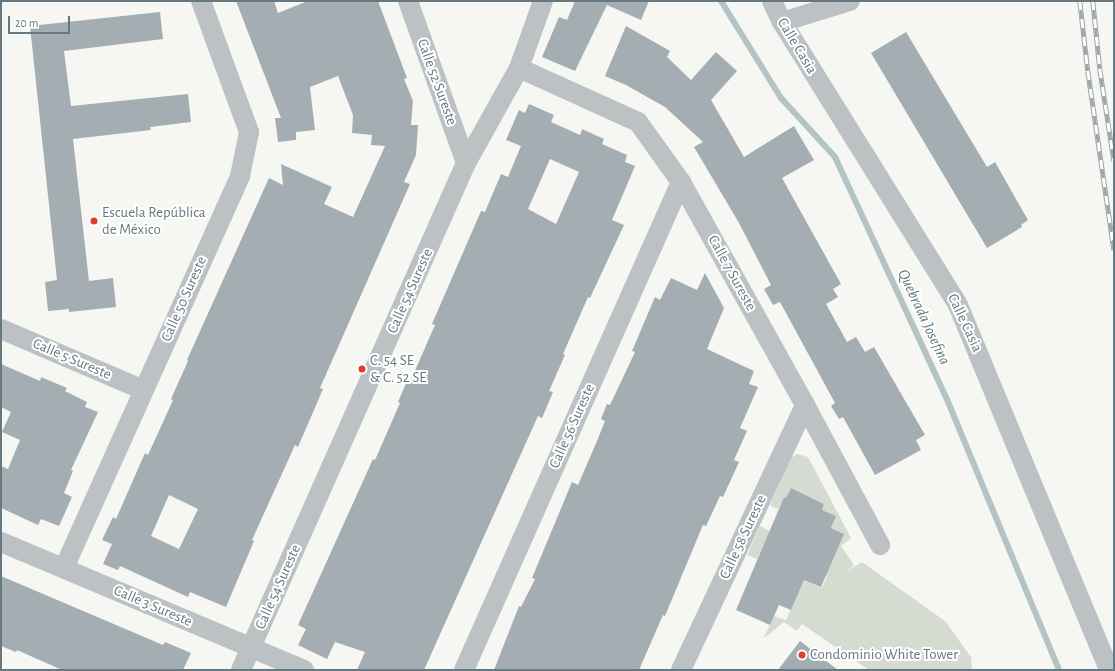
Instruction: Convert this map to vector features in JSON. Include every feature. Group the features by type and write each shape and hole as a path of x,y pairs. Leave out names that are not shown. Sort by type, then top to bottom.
{"street":[{"name":"Calle 50 Sureste","path":"64,568 240,176 250,132 201,1"},
{"name":"Calle 52 Sureste","path":"408,1 466,163"},
{"name":"Calle 54 Sureste","path":"241,670 466,163 518,68 543,1"},
{"name":"Calle Casia","path":"772,1 782,22 958,305 1109,670"},
{"path":"782,22 850,1"},
{"name":"Calle 7 Sureste","path":"518,68 638,122 681,182 805,405 880,546"},
{"name":"Calle 56 Sureste","path":"464,670 681,182"},
{"name":"Calle 5 Sureste","path":"1,329 143,390"},
{"name":"Calle 58 Sureste","path":"681,670 805,405"},
{"name":"Calle 3 Sureste","path":"1,542 304,670"}],"shaded area":[{"path":"797,454 808,457 851,538 841,546 854,565 847,571 862,562 945,621 971,657 972,670 869,670 802,624 797,631 784,622 764,638 774,616 786,620 796,597 793,575 822,588 827,576 809,568 810,537 837,549 844,534 831,528 836,516 822,510 824,504 791,488 786,498 784,497 778,509 770,505 791,458"},
{"path":"760,526 776,534 763,547 757,559 747,555"}],"building":[{"path":"236,1 274,1 278,13 308,1 378,1 407,78 404,79 413,101 411,125 418,125 416,155 404,182 410,184 320,388 323,389 298,447 295,445 252,540 254,541 226,607 190,592 188,597 120,566 118,570 103,564 112,544 102,540 113,517 116,519 145,453 148,455 173,400 171,399 188,361 187,360 269,178 283,185 281,164 332,187 324,204 353,217 385,146 371,145 372,135 352,133 353,115 338,76 310,87 315,130 296,132 296,140 278,142 275,118 281,118","holes":["169,495 198,509 179,549 151,536"]},
{"path":"575,1 649,1 641,20 607,5 575,71 542,57 559,17 567,20"},
{"path":"160,12 163,39 64,51 71,106 188,94 191,122 150,127 151,130 73,139 89,281 113,278 116,307 69,312 69,309 48,311 45,282 57,280 30,26"},
{"path":"626,26 670,51 667,57 691,80 716,52 737,71 711,100 744,157 794,126 814,160 782,178 841,284 833,289 838,297 826,304 847,342 856,337 865,352 874,347 925,435 916,440 921,450 875,475 843,417 839,419 831,406 835,403 780,302 773,305 764,289 771,285 739,223 694,147 703,142 665,107 626,85 605,76"},
{"path":"906,32 987,167 995,162 1028,220 1021,225 1022,227 987,248 871,53"},
{"path":"529,104 554,115 551,122 580,135 582,129 604,139 602,144 627,155 625,162 635,166 612,220 624,225 590,298 588,297 563,354 565,355 549,391 553,392 542,418 538,416 424,670 357,670 365,652 335,642 327,659 298,645 306,629 298,625 373,459 375,460 400,403 398,402 407,381 410,382 435,325 432,324 481,211 485,212 501,174 508,177 521,146 506,140 519,110 525,113","holes":["550,159 579,172 556,224 528,209"]},
{"path":"705,273 724,308 707,349 754,371 749,384 758,387 740,428 747,431 734,460 739,462 723,497 720,496 706,526 703,525 665,616 663,615 639,670 494,670 519,606 521,607 535,579 532,578 572,482 578,485 597,441 605,421 601,419 607,404 610,405 635,352 632,351 655,297 660,300 671,278 697,290"},
{"path":"1,364 40,381 41,377 67,388 65,391 87,402 85,407 98,412 71,470 73,471 64,493 72,497 59,526 41,519 38,525 1,508 1,466 8,469 20,440 2,432 11,412 1,407"},
{"path":"791,488 824,504 822,510 836,516 831,528 844,534 821,587 804,580 791,610 779,605 770,625 736,610 784,497 786,498"},
{"path":"1,576 163,645 165,642 191,653 183,670 62,670 17,650 16,652 1,646"},
{"name":"Condominio White Tower","path":"800,641 838,670 778,670"}],"waterway":[{"name":"Quebrada Josefina","path":"721,1 781,98 835,157 946,397 1059,670"}],"railway":[{"path":"1080,1 1088,71 1114,250"},
{"path":"1093,1 1100,69 1114,161"}],"place":[{"name":"Escuela República de México","path":"94,221"},
{"name":"C. 54 SE & C. 52 SE","path":"362,369"},
{"name":"Condominio White Tower","path":"802,655"}]}
